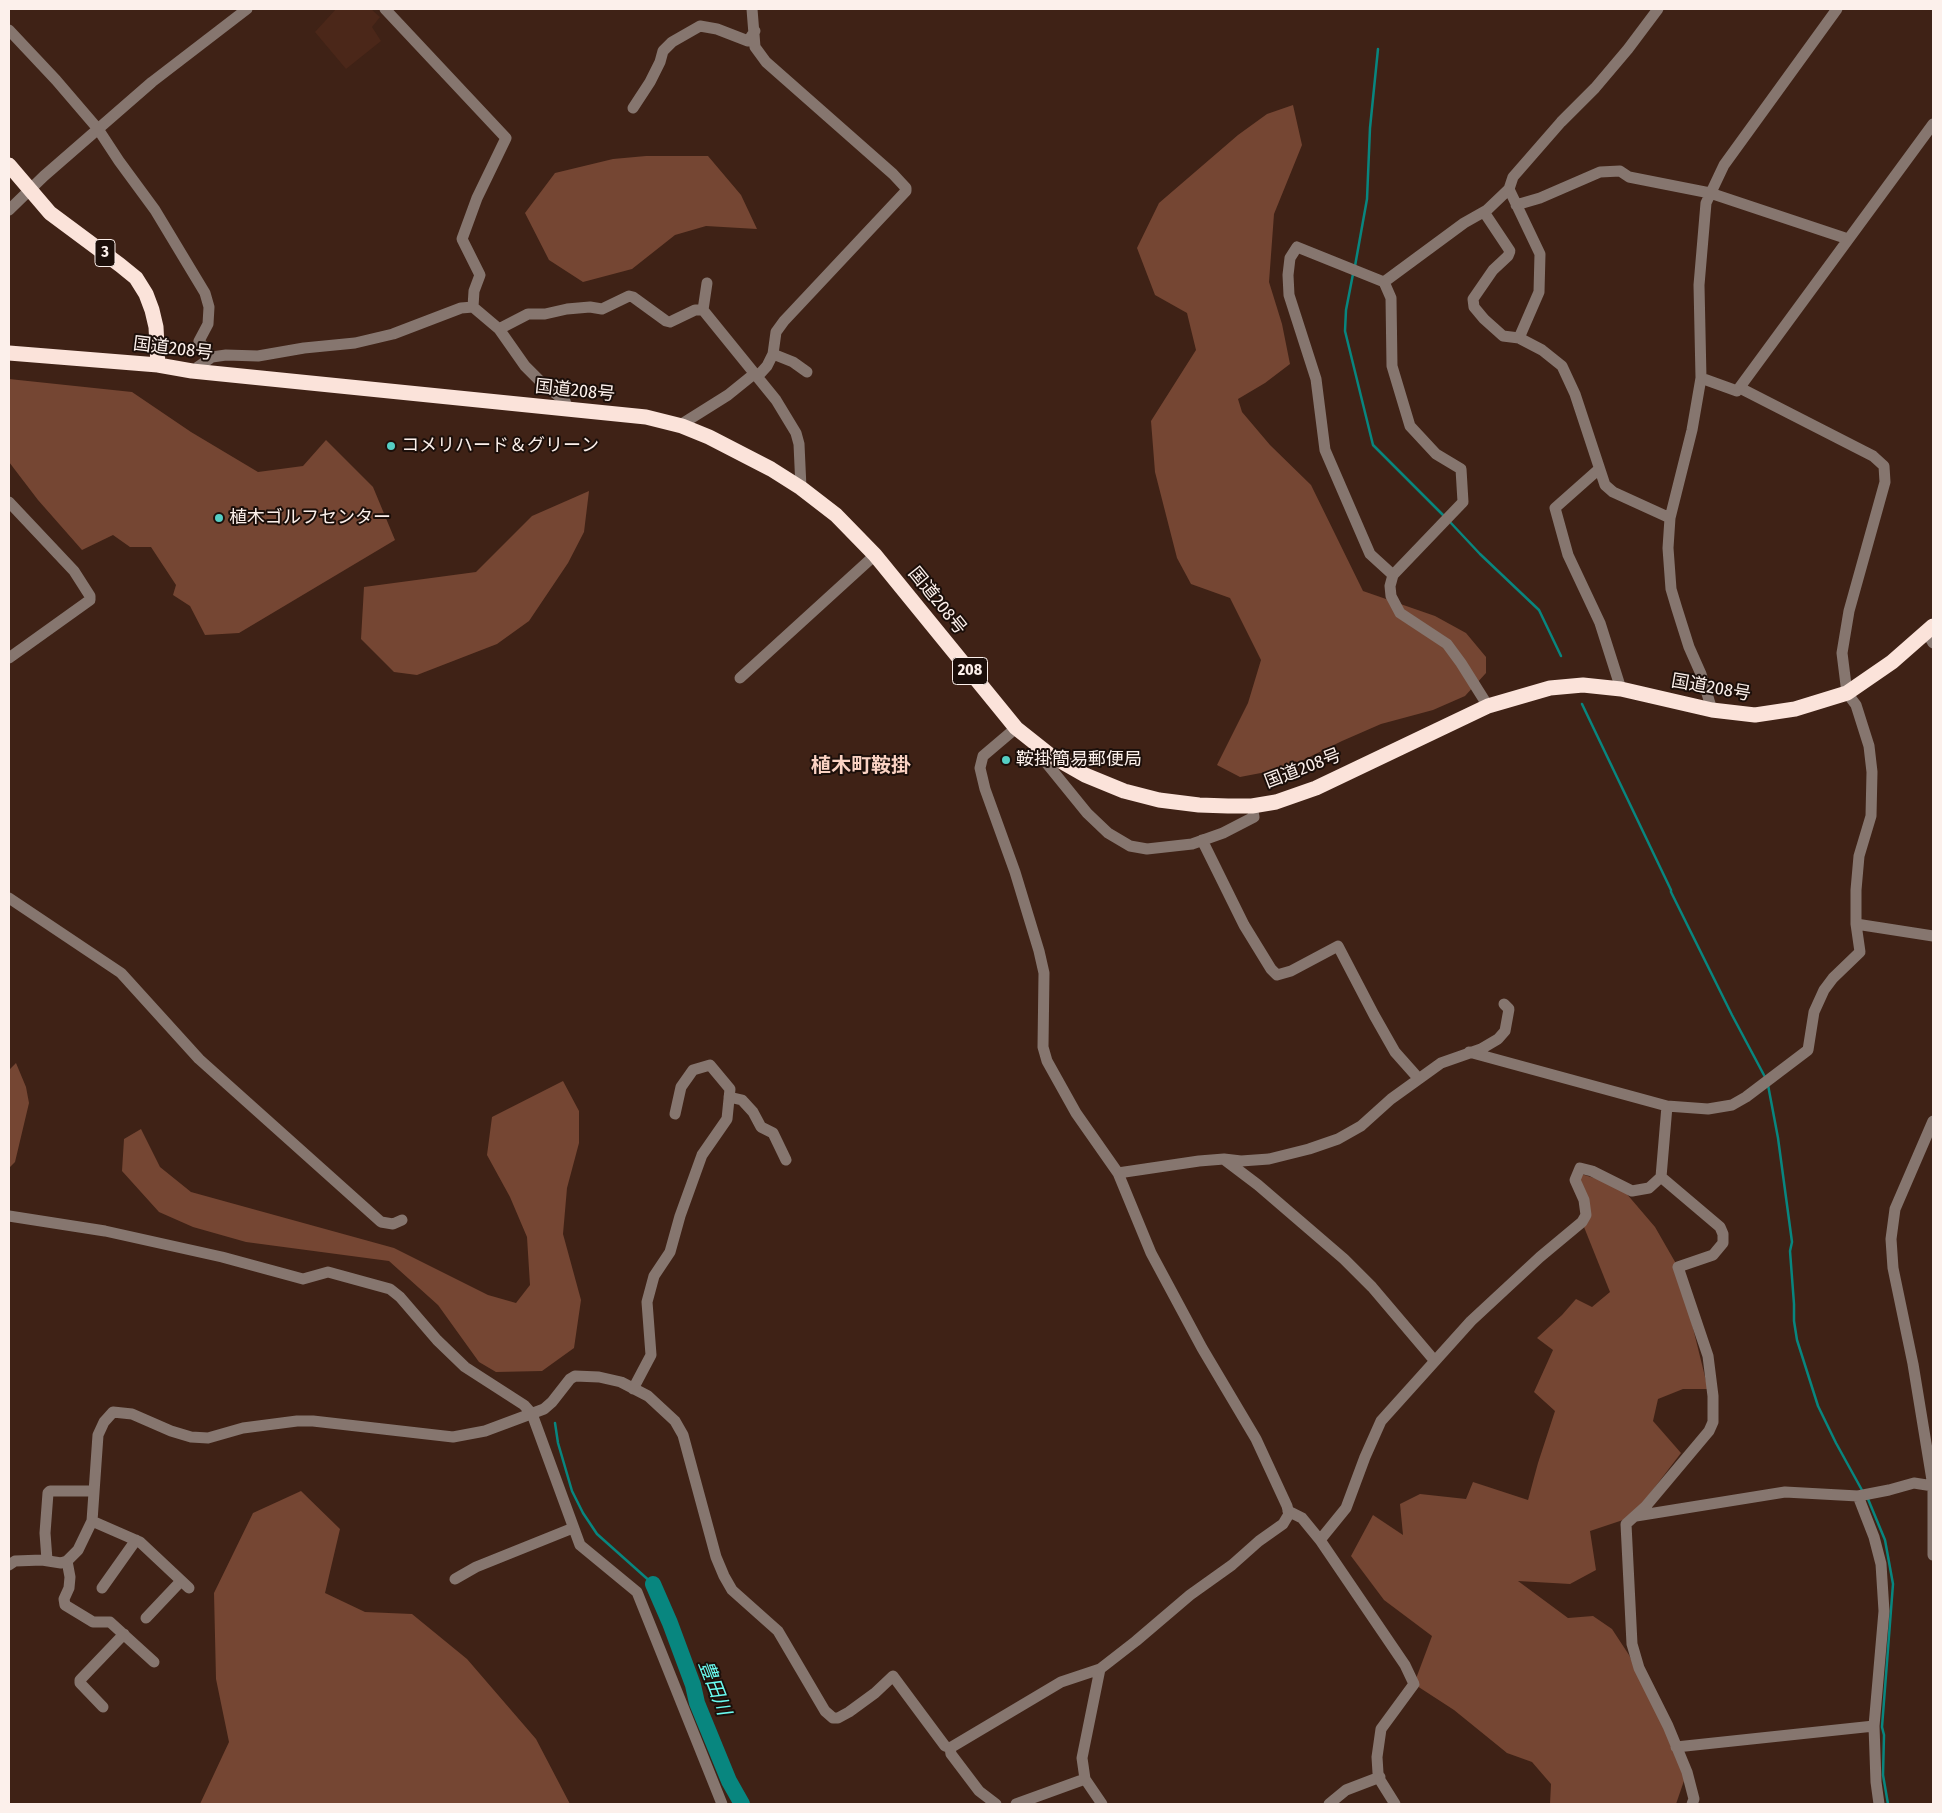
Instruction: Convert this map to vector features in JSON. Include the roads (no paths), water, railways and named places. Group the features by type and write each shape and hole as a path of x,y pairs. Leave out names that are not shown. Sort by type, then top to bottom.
{"highway":[{"name":"3","path":"9,165 50,213 120,264 136,278 146,294 152,310 156,326 158,365"},
{"name":"国道208号","path":"9,353 158,365 192,371 646,417 682,426 709,437 771,469 801,488 836,516 875,555 1016,728 1050,755 1085,775 1124,791 1159,800 1199,805 1252,806 1276,802 1316,788 1488,706 1550,688 1583,685 1622,689 1712,710 1755,715 1795,709 1847,693 1931,634"}],"street":[{"path":"9,210 44,176 152,82 247,9"},
{"path":"385,9 506,138 477,198 462,239 480,275 474,291 473,307"},
{"path":"682,426 685,422 756,376 767,366 774,354 776,332 784,321 906,191 906,188 893,174 766,62 755,47 752,9"},
{"path":"1384,282 1464,223 1484,212 1509,189 1513,177 1623,55 1658,9"},
{"path":"1712,710 1701,674 1689,647 1671,589 1668,548 1670,518 1692,430 1701,378 1700,286 1706,203 1724,165 1837,9"},
{"path":"633,108 650,82 663,51 672,42 700,26 717,29 748,42 755,31"},
{"path":"9,30 98,128 118,161 155,210 206,293 209,307 208,324 199,342 212,357"},
{"path":"1701,378 1726,389 1737,391 1740,388 1933,124"},
{"path":"1516,205 1540,198 1600,172 1620,170 1629,178 1710,193 1848,239"},
{"path":"1509,189 1540,254 1539,292 1519,338"},
{"path":"1484,212 1510,251 1508,256 1493,270 1473,299 1474,307 1503,336 1519,338 1542,350 1562,366 1575,394 1605,485 1613,492 1670,518"},
{"path":"1393,575 1370,554 1325,450 1316,379 1289,295 1288,275 1290,258 1297,247 1384,282 1391,298 1392,366 1410,426 1436,454 1461,469 1464,502 1393,575 1390,586 1392,596 1400,613 1447,644 1488,706"},
{"path":"707,283 703,310 776,400 796,433 799,444 801,488"},
{"path":"499,329 528,314 544,314 567,308 590,307 602,309 629,296 670,322 695,310 703,310"},
{"path":"192,371 212,357 226,355 258,356 304,348 355,343 393,334 461,308 473,307 499,329 525,366 544,385 565,400 568,410"},
{"path":"774,354 794,362 807,372"},
{"path":"1468,1052 1667,1106 1708,1109 1732,1105 1746,1097 1808,1050 1814,1012 1824,990 1833,978 1860,952 1856,924 1859,856 1871,816 1872,772 1870,746 1856,705 1847,693 1842,654 1849,611 1885,482 1884,466 1873,456 1740,388"},
{"path":"1599,469 1555,508 1568,555 1600,623 1622,689"},
{"path":"9,502 74,570 90,596 90,600 9,658"},
{"path":"740,678 875,555"},
{"path":"950,1748 1061,1682 1100,1669 1190,1595 1232,1565 1259,1540 1283,1524 1288,1514 1256,1439 1206,1355 1151,1253 1118,1173 1076,1113 1047,1060 1042,1046 1044,973 1040,951 1015,872 985,789 980,768 983,756 1016,728 1087,813 1108,833 1130,846 1148,848 1176,846 1202,840 1223,833 1254,817 1252,806"},
{"path":"1202,840 1244,925 1271,969 1277,975 1291,971 1338,946 1395,1052 1419,1079"},
{"path":"9,898 121,974 199,1059 381,1222 394,1224 402,1220"},
{"path":"1856,924 1933,936"},
{"path":"1118,1173 1199,1161 1269,1159 1309,1149 1338,1139 1361,1126 1391,1099 1441,1062 1481,1049 1498,1039 1505,1032 1509,1009 1504,1004"},
{"path":"633,1389 651,1356 647,1302 654,1276 670,1252 680,1216 702,1155 727,1119 730,1090 710,1065 694,1070 681,1087 675,1114"},
{"path":"729,1097 742,1100 753,1112 761,1127 773,1132 786,1160"},
{"path":"1320,1540 1346,1508 1381,1420 1471,1321 1540,1257 1582,1222 1586,1215 1584,1200 1575,1180 1580,1168 1592,1171 1632,1191 1649,1188 1661,1177 1667,1106"},
{"path":"1933,1121 1895,1209 1891,1238 1894,1268 1913,1364 1933,1486 1933,1555"},
{"path":"1224,1159 1258,1185 1344,1259 1372,1287 1434,1360"},
{"path":"1661,1177 1720,1227 1723,1234 1723,1243 1713,1255 1678,1267 1708,1356 1713,1396 1713,1422 1708,1431 1646,1506 1626,1524 1632,1644 1640,1668 1668,1726 1687,1772 1694,1799 1692,1804"},
{"path":"9,1216 105,1231 222,1257 303,1279 328,1272 390,1289 400,1297 437,1340 465,1367 524,1405 532,1414 580,1545 637,1592 722,1804"},
{"path":"9,1565 15,1560 47,1560 61,1563 67,1561 78,1550 92,1521 98,1435 104,1422 113,1412 132,1414 171,1431 191,1437 208,1438 243,1428 297,1421 313,1421 453,1437 485,1432 544,1409 575,1376 599,1377 621,1382 648,1396 675,1420 683,1435 716,1557 724,1576 732,1590 778,1631 825,1711 833,1718 838,1718 868,1698 893,1676 945,1746 950,1748"},
{"path":"1632,1518 1651,1513 1786,1492 1858,1496 1889,1490 1914,1482 1933,1486"},
{"path":"47,1560 45,1534 48,1494 50,1491 94,1491"},
{"path":"1858,1496 1874,1537 1881,1564 1884,1611 1874,1726 1876,1782 1879,1804"},
{"path":"1288,1511 1302,1518 1320,1540 1405,1666 1414,1684 1381,1730 1377,1757 1380,1777 1395,1804"},
{"path":"92,1521 140,1542 185,1584 146,1618"},
{"path":"455,1579 476,1567 573,1528"},
{"path":"102,1588 136,1540"},
{"path":"67,1561 70,1577 69,1588 64,1599 65,1605 93,1622 110,1622 154,1662"},
{"path":"103,1706 80,1683 80,1680 124,1634"},
{"path":"1100,1669 1082,1758 1085,1779 1102,1804"},
{"path":"1676,1747 1874,1726"},
{"path":"950,1748 950,1754 979,1791 996,1804"},
{"path":"1329,1804 1346,1790 1380,1777"},
{"path":"1016,1804 1032,1801 1085,1779"}],"waterway":[{"path":"1355,266 1367,199 1370,128 1378,49"},
{"path":"1353,274 1346,310 1345,331 1373,445 1444,516"},
{"path":"1450,522 1480,554 1539,610 1561,656"},
{"path":"1582,704 1671,892 1765,1077"},
{"path":"1768,1085 1778,1138 1792,1242 1790,1251 1794,1321 1797,1340 1818,1406 1863,1492"},
{"path":"555,1423 558,1443 572,1491 583,1513 597,1534 653,1584"},
{"path":"1868,1499 1885,1540 1893,1584 1882,1727 1884,1735 1883,1775 1888,1804"},
{"name":"豊田川","path":"653,1584 693,1685 697,1703 729,1781 742,1804"}],"place":[{"name":"コメリハード＆グリーン","path":"391,446"},
{"name":"植木ゴルフセンター","path":"219,518"},
{"name":"鞍掛簡易郵便局","path":"1006,760"}],"district":[{"name":"植木町鞍掛","path":"861,766"}]}
